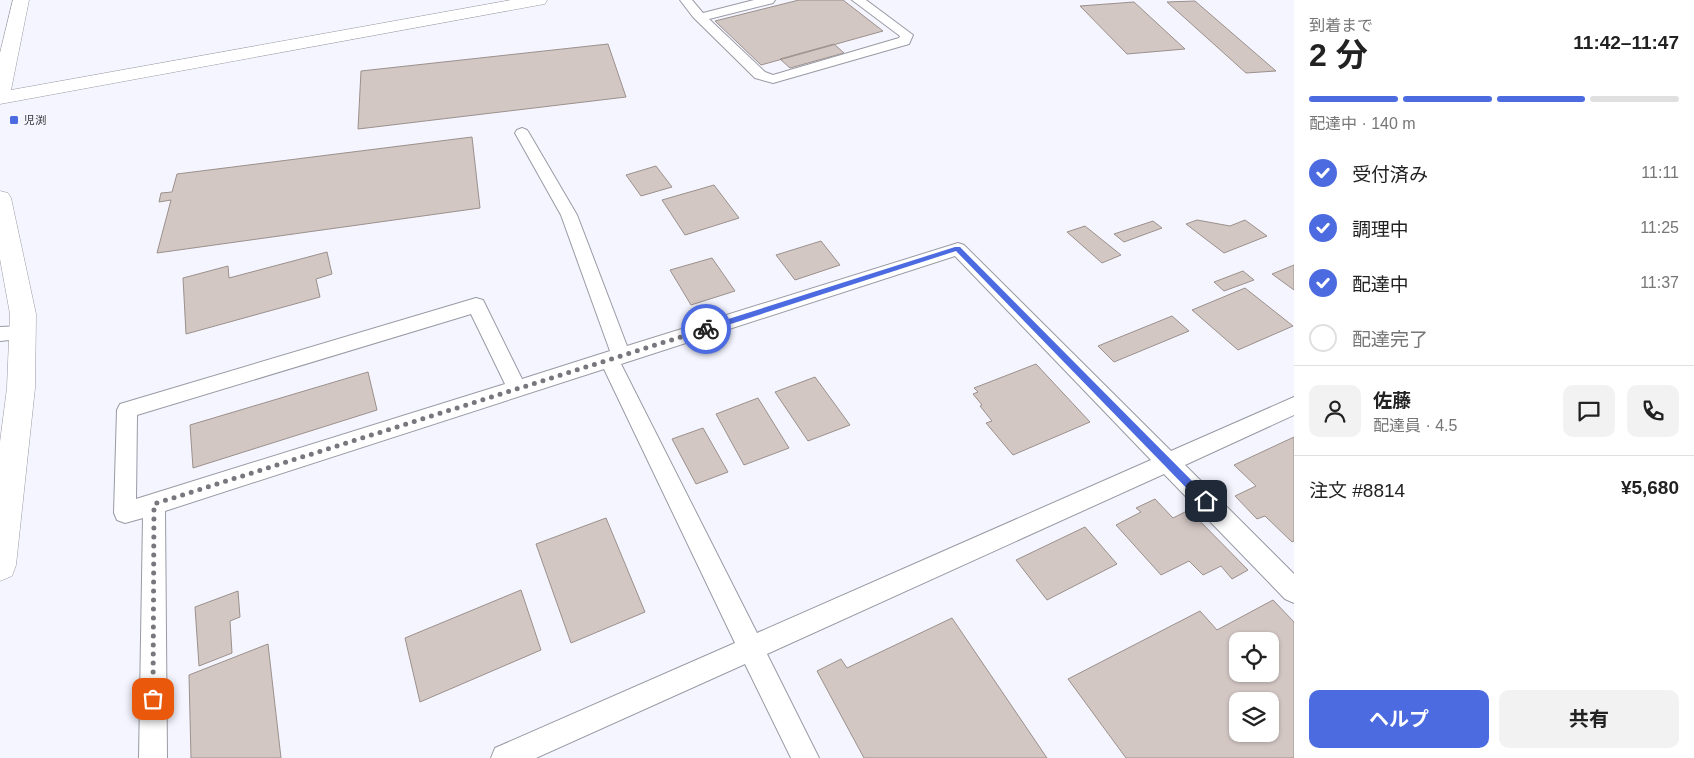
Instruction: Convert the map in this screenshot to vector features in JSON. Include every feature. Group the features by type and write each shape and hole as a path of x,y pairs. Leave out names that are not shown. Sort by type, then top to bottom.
{"street":[{"path":"21,0 0,97 539,0"},
{"path":"0,198 23,314 11,334 21,388 0,565"}],"lane":[{"path":"686,0 700,17 760,75 773,80 904,41 907,35 858,0"},
{"path":"700,17 769,0"},
{"path":"522,133 569,215 615,358 750,649 806,758"},
{"path":"516,389 476,305 127,410 124,513 615,358 958,248 1294,591"},
{"path":"505,758 1294,406"},
{"path":"153,758 154,504"}],"building":[{"path":"799,0 843,0 883,31 761,65 715,21"},
{"path":"1195,1 1276,71 1246,73 1167,2"},
{"path":"1134,2 1185,49 1127,54 1080,6"},
{"path":"608,44 626,97 358,129 361,71"},
{"path":"834,44 844,53 790,68 780,59"},
{"path":"472,137 480,208 157,253 171,200 159,202 161,193 172,192 177,174"},
{"path":"656,166 672,187 641,196 626,175"},
{"path":"714,185 739,218 685,235 662,200"},
{"path":"1197,220 1230,226 1245,220 1267,236 1224,253 1186,224"},
{"path":"1153,221 1162,228 1124,242 1114,234"},
{"path":"1085,226 1121,255 1102,263 1067,232"},
{"path":"821,241 840,265 795,280 776,255"},
{"path":"327,252 332,274 316,279 320,297 186,334 183,278 228,266 229,278"},
{"path":"712,258 735,291 691,305 670,270"},
{"path":"1294,265 1294,290 1272,274"},
{"path":"1243,271 1254,280 1224,291 1214,282"},
{"path":"1245,288 1293,326 1238,350 1192,310"},
{"path":"1172,316 1189,331 1114,362 1098,346"},
{"path":"1036,364 1090,422 1013,455 986,423 992,421 973,394 978,392 974,388"},
{"path":"368,372 377,410 193,468 190,425"},
{"path":"815,377 850,425 808,441 775,392"},
{"path":"758,398 789,448 744,465 716,414"},
{"path":"703,428 728,472 696,484 672,439"},
{"path":"1294,437 1294,541 1292,542 1265,516 1257,519 1235,496 1256,486 1234,465"},
{"path":"1155,499 1173,518 1189,510 1248,570 1232,579 1221,566 1203,575 1189,561 1161,575 1116,525 1141,512 1136,508"},
{"path":"606,518 645,612 571,643 536,544"},
{"path":"1085,527 1117,564 1047,600 1016,560"},
{"path":"521,590 541,650 420,702 405,638"},
{"path":"238,591 240,617 230,621 232,653 199,666 195,607"},
{"path":"1273,600 1294,622 1294,758 1126,758 1068,679 1200,611 1217,630"},
{"path":"952,618 1047,758 864,758 817,671 841,659 847,668"},
{"path":"268,644 281,758 191,758 189,675"}],"way so far":[{"path":"153,699 154,504 706,329"}],"place":[{"name":"児渕","path":"14,120"}],"route":[{"path":"706,329 958,248 1206,501"}]}
